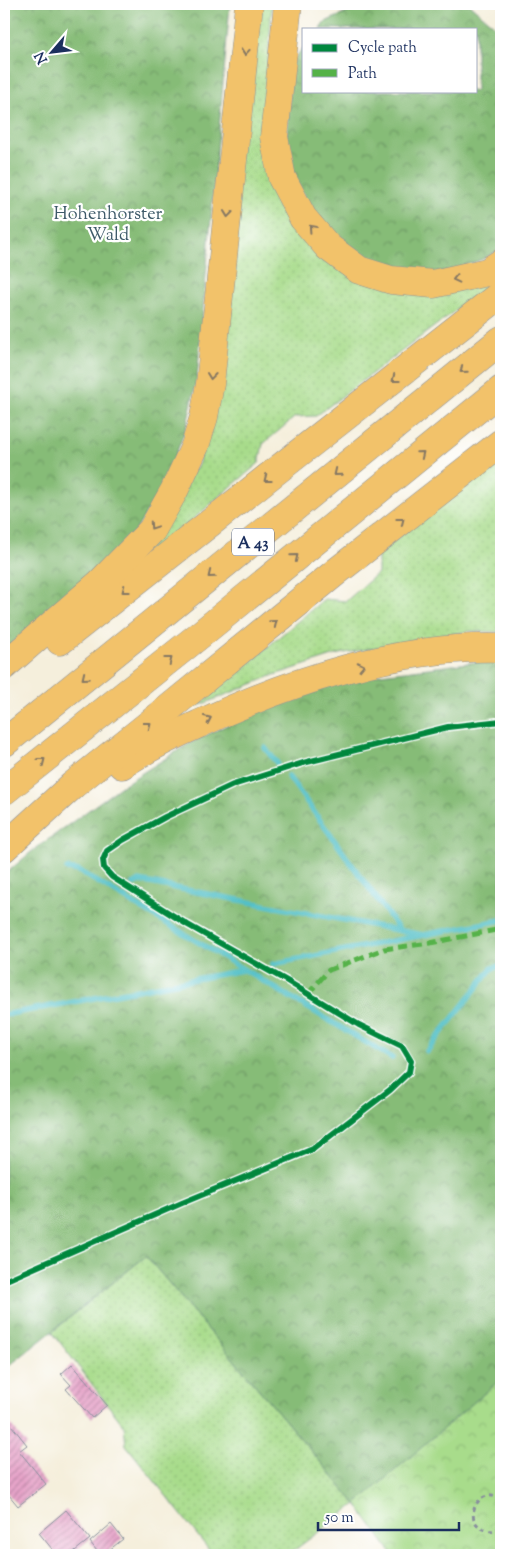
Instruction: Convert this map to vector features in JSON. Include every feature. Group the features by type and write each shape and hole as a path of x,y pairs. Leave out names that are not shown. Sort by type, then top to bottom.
{"highway":[{"path":"4,666 100,583 152,530 174,491 194,446 204,417 210,384 249,4"},
{"path":"288,4 274,137 282,178 303,218 328,247 359,270 391,280 434,284 487,272 501,263"},
{"path":"4,684 501,294"},
{"name":"A 43","path":"4,743 501,340"},
{"name":"A 43","path":"4,791 201,634 501,390"},
{"path":"4,847 73,785 336,572 501,443"},
{"path":"4,847 41,825 99,780 144,750 240,704 293,685 352,668 411,655 455,650 501,648"}],"path":[{"path":"501,1500 497,1497 489,1496 480,1499 475,1505 473,1514 475,1522 481,1528 489,1531 500,1528 501,1537"}],"green space":[{"name":"Hohenhorster Wald","path":"4,4 230,4 197,378 187,425 167,478 135,532 87,583 4,649"},
{"path":"259,4 272,4 263,136 271,181 299,235 328,262 501,276 316,416 295,417 263,444 259,463 119,582 199,463"},
{"path":"367,4 469,4 501,31 501,249 483,259 450,271 411,273 371,263 323,230 296,182 286,146 292,61 302,49 302,92 478,92 478,28 321,28 325,22"},
{"path":"501,454 501,632 470,631 339,654 274,675 198,706 324,599 346,601 378,573 378,554"},
{"path":"501,659 501,1379 356,1504 146,1256 4,1370 4,875 31,852 123,785 190,743 264,707 340,679"},
{"path":"146,1256 356,1504 288,1555 213,1555 126,1445 124,1426 52,1332"},
{"path":"501,1379 501,1555 393,1555 356,1504"}],"building":[{"path":"72,1364 107,1405 92,1418 66,1389 71,1385 61,1374"},
{"path":"4,1416 27,1445 19,1451 46,1484 18,1506 4,1489"},
{"path":"66,1510 90,1539 70,1555 57,1555 39,1533"},
{"path":"111,1524 123,1539 103,1555 100,1555 90,1542"}],"waterway":[{"path":"265,748 277,763"},
{"path":"288,776 400,931"},
{"path":"67,869 79,871 392,1058"},
{"path":"133,884 139,881 423,935"},
{"path":"273,964 501,920"},
{"path":"427,1051 492,968 501,966"},
{"path":"4,1015 243,970"}],"marked path":[{"path":"308,994 329,970 384,949 430,943 501,929"}],"cycle path":[{"path":"4,1281 182,1203 313,1149 390,1090 409,1072 411,1061 402,1046 359,1025 287,981 188,925 112,877 104,868 103,860 107,851 165,817 233,785 303,763 448,727 501,721"}]}
